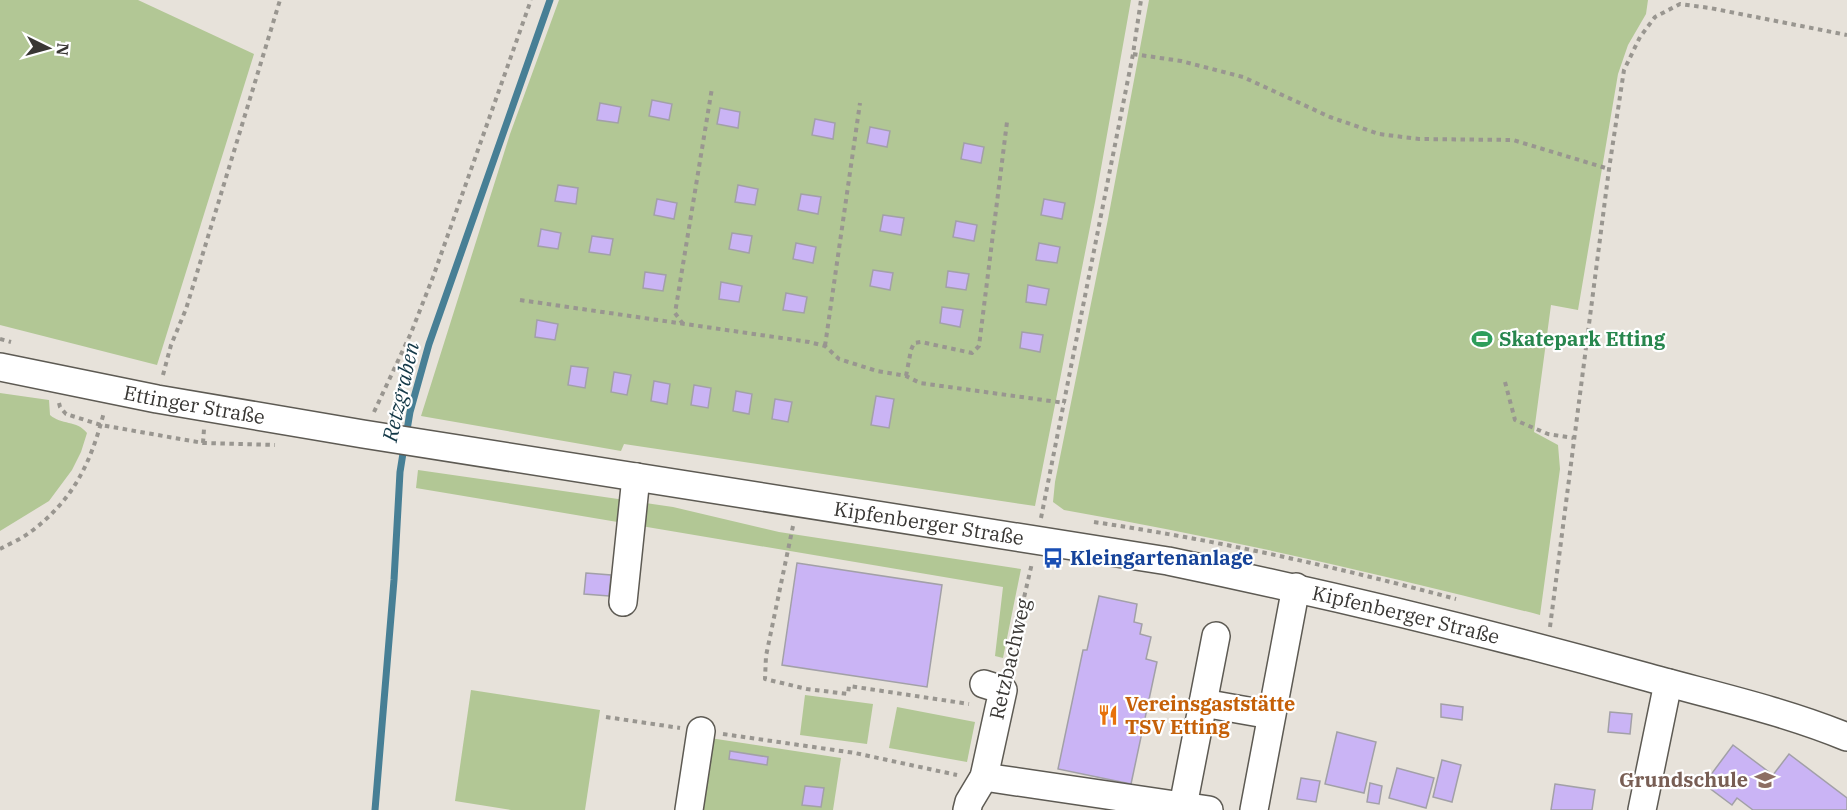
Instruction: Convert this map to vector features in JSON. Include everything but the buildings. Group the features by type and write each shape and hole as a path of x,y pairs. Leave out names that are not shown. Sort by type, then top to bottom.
{"street":[{"name":"Ettinger Straße","path":"0,367 157,399 376,436"},
{"name":"Kipfenberger Straße","path":"376,436 1168,561 1296,587 1546,649 1766,710 1847,737"},
{"path":"623,602 636,477"},
{"path":"1254,810 1296,587"},
{"path":"1183,806 1216,636"},
{"path":"1642,810 1668,683"},
{"name":"Retzbachweg","path":"967,810 969,802 984,777 996,694"},
{"path":"1203,704 1271,715"},
{"path":"690,810 701,731"},
{"path":"984,777 1209,810"}],"path":[{"path":"157,399 171,345 186,309 280,0"},
{"path":"376,436 531,0"},
{"name":"Retzbachweg","path":"996,694 1036,541 1065,403 1133,54 1141,0"},
{"path":"1546,649 1624,70 1640,37 1655,17 1680,4 1847,34"},
{"path":"1133,54 1181,61 1243,77 1330,117 1379,134 1419,139 1513,140 1609,169"},
{"path":"683,325 675,313 712,88"},
{"path":"825,346 860,103"},
{"path":"906,376 914,343 921,342 972,353 979,346 1007,122"},
{"path":"520,300 809,342 825,346 839,359 877,371 906,376 920,384 1065,403"},
{"path":"1505,382 1515,420 1548,434 1573,438"},
{"path":"0,549 28,534 60,506 75,487 87,464 109,389"},
{"path":"100,424 203,444 284,445"},
{"path":"804,527 793,526 766,657 765,679 807,689 848,694 849,686 996,694"},
{"path":"784,743 855,753 958,775 984,777"}],"green space":[{"path":"0,0 138,0 254,54 157,365 0,325"},
{"path":"559,0 1131,0 1095,202 1035,506 624,444 621,451 421,416 510,134"},
{"path":"1149,0 1648,0 1646,14 1628,45 1618,74 1578,310 1551,305 1534,432 1558,445 1560,469 1540,615 1303,558 1184,532 1064,510 1053,502"},
{"path":"0,393 49,400 50,415 79,426 87,433 72,470 49,501 0,531"},
{"path":"418,470 673,507 779,532 1021,569 1003,658 995,656 1003,587 416,488"},
{"path":"471,690 600,710 585,810 511,810 455,801"},
{"path":"805,695 873,704 867,744 800,735"},
{"path":"897,707 975,722 967,762 889,748"},
{"path":"710,738 841,758 833,810 699,810"}],"waterway":[{"name":"Retzgraben","path":"406,436 410,412 429,344 550,0"},
{"name":"Retzgraben","path":"375,810 394,580 400,472 404,447"}],"place":[{"name":"Skatepark Etting","path":"1482,339"},
{"name":"Kleingartenanlage","path":"1053,558"},
{"name":"Vereinsgaststätte TSV Etting","path":"1108,715"},
{"name":"Grundschule","path":"1765,780"}]}
